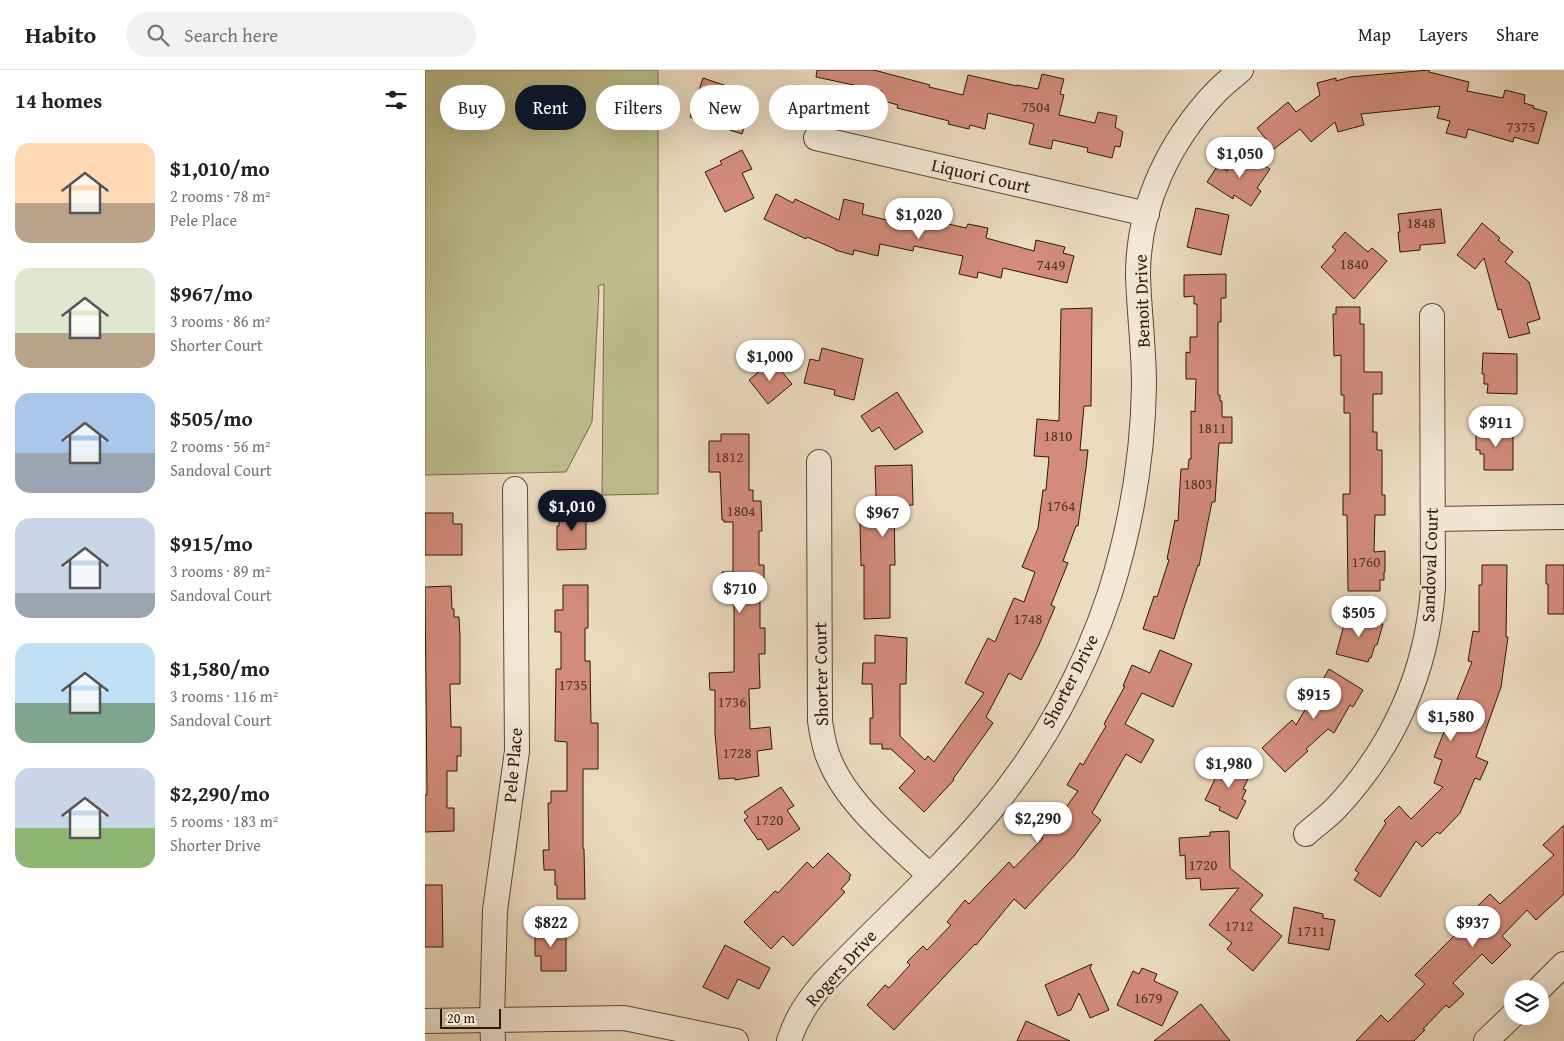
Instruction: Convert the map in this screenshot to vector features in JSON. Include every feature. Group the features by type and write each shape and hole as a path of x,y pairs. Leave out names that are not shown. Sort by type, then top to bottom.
{"street":[{"name":"Benoit Drive","path":"1144,385 1138,274 1141,239 1155,185 1182,134 1211,98 1241,70"},
{"name":"Liquori Court","path":"816,138 1147,214"},
{"name":"Sandoval Court","path":"1306,834 1334,810 1360,781 1391,734 1408,699 1421,664 1430,617 1434,569 1432,316"},
{"name":"Shorter Drive","path":"883,922 930,876 987,814 1012,782 1056,714 1089,648 1109,594 1128,526 1138,466 1144,385"},
{"name":"Shorter Court","path":"819,462 820,720 823,741 829,761 839,781 851,797 930,876"},
{"name":"Pele Place","path":"493,1030 495,910 517,751 515,489"},
{"path":"1433,519 1564,517"},
{"name":"Rogers Drive","path":"789,1041 797,1021 811,997 883,922"},
{"path":"1548,980 1564,964"},
{"path":"425,1020 493,1030 624,1018 736,1041"},
{"path":"1486,1041 1504,1024"}],"green space":[{"path":"425,70 658,70 658,85 596,85 596,130 658,130 658,494 602,495 604,284 598,286 592,422 566,472 425,475"}],"building":[{"path":"817,70 874,70 963,95 968,75 1038,89 1042,74 1064,79 1060,94 1064,95 1059,115 1095,123 1098,112 1117,116 1115,127 1123,132 1120,147 1115,146 1112,158 1087,152 1088,148 1053,140 1051,149 1029,144 1034,124 988,113 985,129 970,125 969,129 948,124 949,121 897,108 898,105 888,102 888,85 854,85 816,77"},
{"path":"1429,70 1429,72 1469,82 1467,91 1503,98 1505,90 1525,95 1524,103 1547,112 1538,144 1514,137 1513,142 1468,129 1466,138 1446,133 1450,121 1437,118 1440,106 1361,114 1364,125 1338,132 1335,122 1311,142 1300,129 1274,149 1257,128 1288,102 1296,112 1320,95 1317,83 1336,78 1336,81 1350,77"},
{"path":"703,78 724,85 701,85"},
{"path":"730,130 743,130 742,134"},
{"path":"742,150 752,169 742,173 754,198 725,212 705,172 722,164 720,161"},
{"path":"1240,151 1270,169 1257,188 1261,191 1251,206 1234,195 1233,199 1207,182 1218,165 1227,171"},
{"path":"776,194 793,203 795,199 839,220 844,199 864,204 862,214 903,224 904,218 922,222 922,218 966,228 968,224 988,228 986,238 1034,251 1036,240 1065,247 1063,253 1074,256 1067,283 1003,268 1001,278 978,272 977,278 959,274 963,256 914,246 913,251 880,244 878,256 854,250 853,255 835,250 807,237 806,239 764,219"},
{"path":"1196,208 1229,215 1221,255 1187,247"},
{"path":"1441,209 1445,243 1420,245 1420,250 1400,252 1398,214"},
{"path":"1482,223 1513,252 1505,262 1529,282 1540,319 1527,323 1530,333 1509,338 1501,309 1498,310 1484,258 1475,269 1457,255"},
{"path":"1345,232 1368,252 1372,248 1387,261 1354,299 1321,267 1336,250 1332,247"},
{"path":"1226,274 1226,298 1221,298 1221,322 1218,322 1218,395 1220,395 1220,401 1222,401 1222,417 1232,417 1232,443 1219,443 1215,502 1212,502 1199,566 1174,639 1143,629 1154,596 1157,597 1169,560 1167,559 1175,520 1178,521 1181,469 1188,469 1189,459 1191,459 1191,411 1195,412 1196,379 1186,379 1186,352 1190,353 1190,337 1197,337 1197,304 1194,304 1194,296 1184,297 1184,275"},
{"path":"1336,307 1360,307 1360,324 1364,324 1364,372 1382,372 1382,394 1373,394 1373,432 1377,432 1377,450 1382,450 1382,495 1385,495 1385,515 1375,515 1374,552 1385,551 1384,580 1380,580 1380,591 1348,591 1347,515 1343,515 1343,494 1350,494 1350,413 1344,413 1344,395 1341,395 1341,355 1334,356 1333,314 1336,314"},
{"path":"1092,308 1091,406 1084,406 1080,450 1088,450 1086,468 1078,526 1076,526 1063,561 1068,563 1051,605 1055,607 1021,680 1009,673 986,717 993,723 954,780 924,812 899,788 915,771 891,749 882,749 882,744 870,744 870,718 873,718 872,684 862,684 863,663 875,663 875,635 907,638 906,684 900,684 900,736 925,760 928,756 934,762 984,693 965,683 988,638 995,642 1014,598 1024,602 1035,572 1022,567 1038,528 1043,490 1046,490 1049,457 1034,456 1037,419 1059,421 1061,309"},
{"path":"822,348 863,359 854,400 834,395 835,390 804,383 810,359 819,361"},
{"path":"1483,353 1517,354 1517,394 1487,393 1488,384 1484,384 1484,374 1482,374"},
{"path":"774,362 792,384 768,404 749,380 769,363 770,365"},
{"path":"897,392 923,432 895,450 879,427 872,432 861,416"},
{"path":"1513,428 1513,470 1484,470 1484,454 1480,454 1480,450 1476,450 1476,429"},
{"path":"721,434 749,434 749,490 753,490 753,501 761,501 762,531 759,531 759,565 764,565 764,589 760,589 760,628 765,628 765,654 759,654 760,688 749,689 750,729 770,727 772,749 757,751 759,776 735,780 735,778 719,779 715,733 715,690 710,690 709,673 734,672 734,594 722,594 722,572 733,572 733,522 724,522 722,520 720,472 709,472 709,441 721,441"},
{"path":"912,465 913,505 894,506 895,565 890,565 890,618 864,619 864,565 861,566 860,523 877,523 875,466"},
{"path":"425,513 453,513 453,524 462,524 462,555 425,555"},
{"path":"559,513 586,513 586,549 557,550"},
{"path":"1482,565 1507,565 1506,637 1508,637 1501,687 1476,757 1488,762 1480,780 1475,778 1460,813 1440,834 1437,832 1422,847 1416,841 1380,897 1354,880 1359,873 1355,870 1386,823 1384,821 1399,806 1411,819 1443,787 1434,783 1442,760 1434,757 1472,662 1468,661 1473,631 1479,632 1479,585 1482,585"},
{"path":"1546,565 1564,565 1564,614 1548,614"},
{"path":"563,585 588,585 588,628 585,628 585,661 590,661 591,723 598,723 598,769 583,769 585,899 557,899 555,870 544,870 543,850 549,850 548,803 551,803 551,791 567,791 567,742 555,741 556,669 561,669 561,632 555,632 555,610 563,610"},
{"path":"451,586 452,609 454,609 454,617 459,617 460,636 460,684 450,684 451,727 461,727 461,756 457,756 457,771 447,771 447,808 454,808 454,831 425,832 425,795 427,795 425,587"},
{"path":"1347,614 1383,624 1377,645 1375,645 1368,662 1336,654"},
{"path":"1160,650 1192,664 1173,707 1142,693 1125,724 1154,740 1141,763 1126,754 1092,813 1101,820 1074,856 1025,909 1014,899 976,945 894,1030 867,1005 885,985 889,988 910,965 907,962 923,946 927,950 951,925 947,922 965,900 969,904 1009,862 1014,868 1043,838 1033,830 1046,813 1056,821 1078,791 1067,785 1080,763 1083,765 1106,726 1104,724 1125,686 1123,686 1132,665 1150,673"},
{"path":"1329,669 1363,690 1353,707 1350,705 1334,733 1328,729 1285,772 1262,748 1292,720 1296,725"},
{"path":"1224,760 1251,773 1243,789 1246,790 1242,799 1246,801 1237,819 1219,810 1220,807 1205,800"},
{"path":"781,787 794,806 787,810 800,829 768,850 761,839 758,840 744,820 748,817 744,812"},
{"path":"1564,825 1564,894 1536,920 1527,910 1502,936 1511,945 1492,964 1482,954 1453,983 1464,994 1449,1008 1446,1005 1414,1041 1356,1041 1381,1015 1388,1022 1425,984 1415,975 1459,931 1456,927 1490,894 1500,904 1554,855 1543,845"},
{"path":"1229,831 1230,868 1263,895 1250,910 1282,936 1253,971 1227,949 1232,943 1209,925 1239,888 1201,890 1200,878 1186,879 1185,855 1180,856 1179,838 1210,836 1210,832"},
{"path":"828,853 851,875 850,879 841,889 845,892 793,946 783,936 771,949 744,922 775,891 778,893 807,862 813,868"},
{"path":"425,885 442,885 443,947 425,947"},
{"path":"1294,907 1323,914 1323,918 1335,920 1329,950 1288,943"},
{"path":"535,928 566,928 566,971 541,971 541,956 535,956"},
{"path":"725,945 770,968 759,989 738,979 728,999 703,987"},
{"path":"1092,964 1090,968 1109,1010 1090,1018 1079,993 1071,1010 1058,1016 1045,985"},
{"path":"1142,968 1157,974 1154,981 1178,992 1162,1026 1117,1005 1133,971 1139,974"},
{"path":"1201,1004 1230,1041 1154,1041"},
{"path":"1026,1021 1070,1041 1017,1041"}]}
